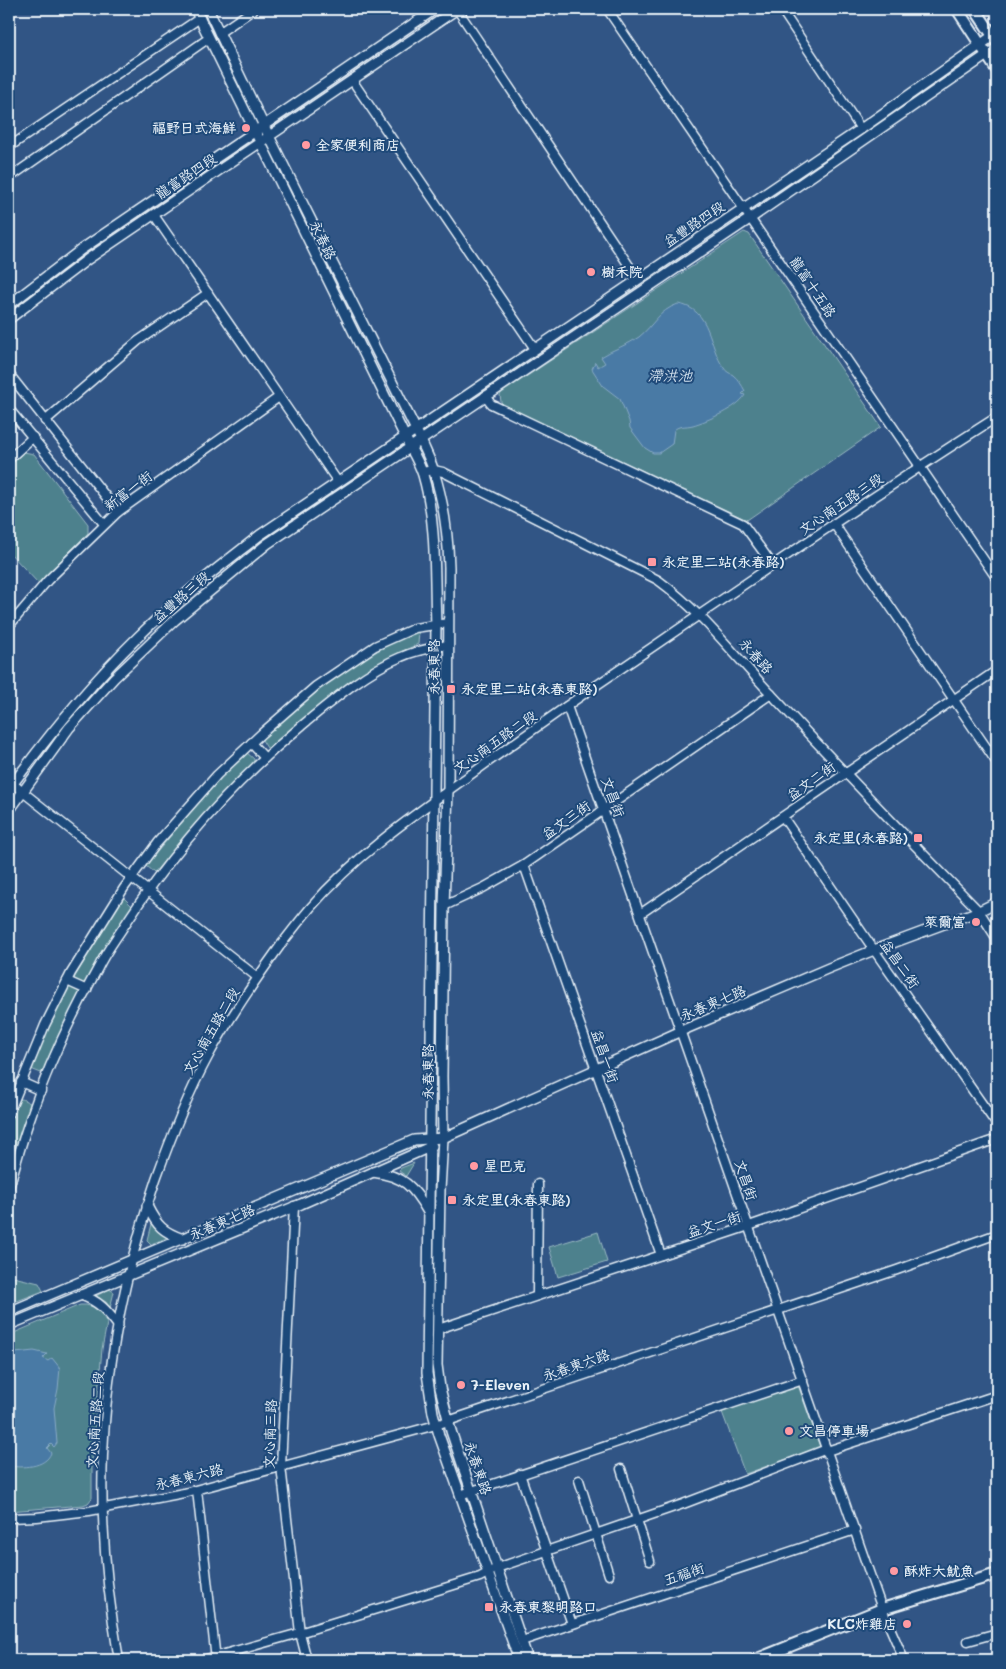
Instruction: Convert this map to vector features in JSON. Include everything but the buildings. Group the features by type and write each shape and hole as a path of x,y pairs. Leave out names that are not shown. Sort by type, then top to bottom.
{"main road":[{"path":"957,9 997,70"},
{"path":"975,9 996,37"},
{"path":"755,1660 882,1609 997,1574"}],"street":[{"name":"永春路","path":"195,9 422,472"},
{"path":"219,33 254,9"},
{"name":"龍富路四段","path":"9,305 82,249 435,9"},
{"path":"457,9 638,279"},
{"name":"龍富路四段","path":"9,319 88,259 457,9"},
{"name":"龍富十五路","path":"607,9 997,579"},
{"path":"781,9 861,129"},
{"name":"永春路","path":"210,10 219,33 264,126 421,440 434,470 443,472 491,495 658,580 683,599 978,911 997,939"},
{"path":"9,147 200,18"},
{"name":"益豐路四段","path":"405,436 861,129 981,44 996,37"},
{"path":"9,178 209,38"},
{"name":"益豐路四段","path":"410,447 751,218 997,48"},
{"path":"352,80 535,349"},
{"path":"154,214 338,482"},
{"path":"45,421 138,341 208,293"},
{"path":"9,374 118,512"},
{"path":"485,396 491,404 743,524 772,564"},
{"name":"新富一街","path":"9,626 48,580 118,512 279,397"},
{"path":"9,409 104,524"},
{"name":"文心南五路三段","path":"700,615 772,564 997,417"},
{"name":"益豐路三段","path":"10,785 62,719 138,637 210,573 260,535 405,436"},
{"path":"9,459 33,437"},
{"name":"益豐路三段","path":"9,811 70,728 146,646 267,544 410,447"},
{"path":"422,472 434,470"},
{"name":"永春東路","path":"434,470 448,543 448,790 444,906 443,1138 440,1190 437,1365 448,1421 528,1660"},
{"name":"永春東路","path":"422,472 429,506 433,541 436,625 427,1373 436,1425 519,1660"},
{"path":"834,524 997,763"},
{"name":"文心南五路二段","path":"119,1660 108,1586 103,1509 103,1455 112,1355 128,1276 147,1206 169,1142 201,1069 234,1011 257,977 312,906 363,856 434,800 700,615"},
{"path":"9,1113 45,1025 67,981 131,879 157,843 206,788 250,743 316,686 375,646 415,628 448,623"},
{"path":"9,1186 30,1116 98,967 147,892 217,805 265,758 332,702 386,663 418,651 448,645"},
{"name":"益文二街","path":"640,914 997,670"},
{"name":"益文三街","path":"444,906 483,888 524,865 772,694"},
{"name":"文昌街","path":"567,706 882,1609 904,1660"},
{"path":"250,743 265,758"},
{"path":"10,785 22,792 257,977"},
{"name":"益昌二街","path":"783,817 997,1125"},
{"name":"益昌一街","path":"524,865 661,1255"},
{"name":"永春東七路","path":"9,1325 373,1172 429,1144 681,1031 874,950 997,902"},
{"path":"67,981 86,990"},
{"path":"21,1082 41,1091"},
{"name":"益文一街","path":"438,1329 749,1226 997,1139"},
{"name":"永春東七路","path":"9,1312 414,1140 429,1144"},
{"path":"373,1172 392,1176 405,1182 415,1191 428,1212"},
{"path":"537,1296 538,1184"},
{"path":"147,1206 161,1229 183,1239"},
{"name":"文心南三路","path":"294,1206 281,1466 300,1633 307,1660"},
{"name":"永春東六路","path":"9,1518 37,1517 103,1509 197,1490 436,1425 997,1234"},
{"path":"81,1295 99,1302 118,1325"},
{"path":"460,1495 802,1380"},
{"path":"203,1660 300,1633 480,1577 497,1568 683,1504 827,1450 997,1395"},
{"path":"621,1469 650,1561"},
{"path":"520,1474 572,1624"},
{"path":"578,1480 609,1575"},
{"path":"197,1490 215,1658"},
{"name":"五福街","path":"522,1641 855,1530"},
{"path":"968,1641 997,1633"}],"green space":[{"path":"744,232 749,234 881,427 747,520 501,402 500,395 503,392"},
{"path":"24,452 34,454 88,524 88,533 38,583 9,552 9,467"},
{"path":"416,631 419,632 418,644 382,661 347,685 267,748 262,740 263,738 316,692 375,652"},
{"path":"246,752 254,759 254,762 192,827 154,873 146,866 147,864 216,782"},
{"path":"124,898 132,906 85,983 83,984 75,980 74,978"},
{"path":"70,987 81,993 45,1068 41,1073 31,1069 32,1062 67,988"},
{"path":"22,1099 30,1103 30,1106 9,1174 9,1130 18,1100"},
{"path":"414,1163 406,1176 399,1171 401,1168"},
{"path":"152,1223 167,1238 151,1244 147,1240"},
{"path":"598,1232 607,1262 558,1277 549,1247"},
{"path":"9,1276 39,1283 43,1291 9,1304"},
{"path":"109,1289 114,1292 110,1308 106,1302 96,1296"},
{"path":"80,1305 98,1308 107,1323 102,1349 92,1460 92,1498 83,1505 9,1511 9,1335"},
{"path":"798,1385 820,1447 745,1474 722,1412"}],"water":[{"name":"滯洪池","path":"678,304 689,307 703,321 719,359 726,370 740,382 745,391 742,394 745,395 736,405 714,417 690,426 676,428 672,444 659,453 653,453 645,448 630,428 620,399 603,386 592,369 595,362 598,367 605,363 601,357 639,337 661,314"},
{"path":"34,1351 47,1354 43,1358 48,1361 52,1358 60,1368 54,1408 57,1443 54,1447 51,1444 47,1448 51,1453 44,1462 26,1467 9,1466 9,1356 15,1353"}],"place":[{"name":"福野日式海鮮","path":"246,128"},
{"name":"全家便利商店","path":"306,145"},
{"name":"樹禾院","path":"591,272"},
{"name":"永定里二站(永春路)","path":"652,562"},
{"name":"永定里二站(永春東路)","path":"451,689"},
{"name":"永定里(永春路)","path":"918,838"},
{"name":"萊爾富","path":"976,922"},
{"name":"星巴克","path":"474,1166"},
{"name":"永定里(永春東路)","path":"452,1200"},
{"name":"7-Eleven","path":"461,1385"},
{"name":"文昌停車場","path":"789,1431"},
{"name":"酥炸大魷魚","path":"894,1571"},
{"name":"永春東黎明路口","path":"489,1607"},
{"name":"KLC炸雞店","path":"907,1624"}]}
